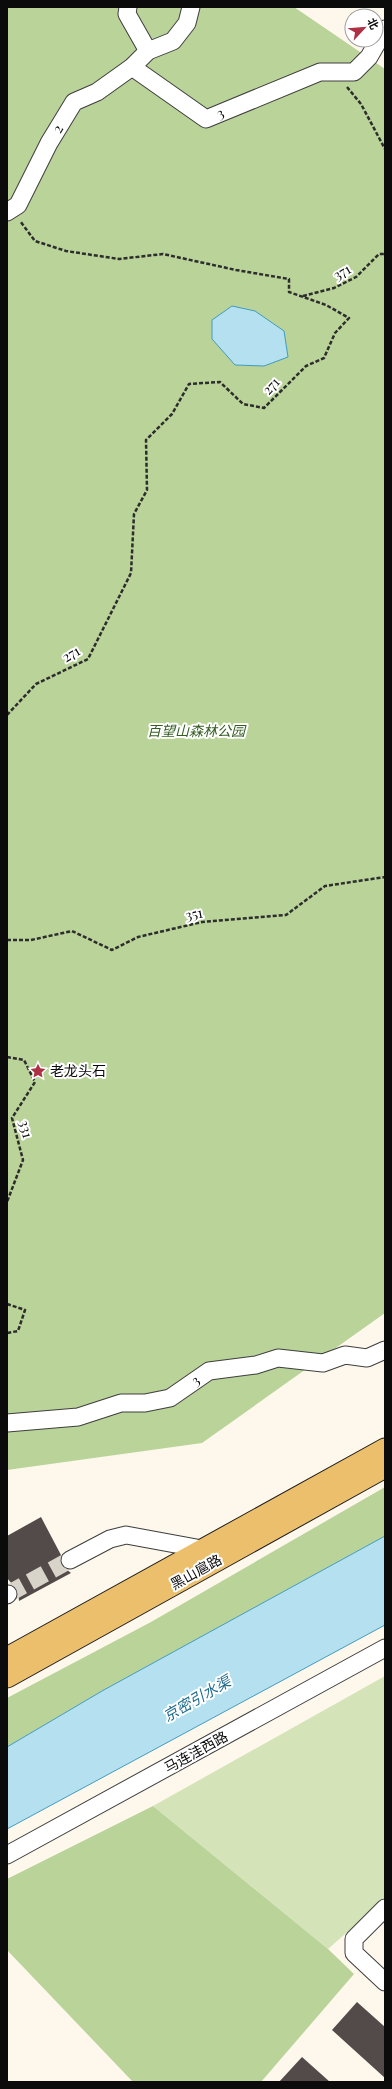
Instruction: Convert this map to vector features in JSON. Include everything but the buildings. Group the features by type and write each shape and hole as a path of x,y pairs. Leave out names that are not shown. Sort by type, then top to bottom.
{"main road":[{"name":"黑山扈路","path":"7,1658 385,1448"},
{"name":"黑山扈路","path":"7,1677 385,1467"}],"street":[{"path":"128,7 127,14 148,51"},
{"path":"132,67 148,51 173,41 187,23 191,7"},
{"name":"3","path":"132,67 206,119 320,72 354,72 369,56 385,30"},
{"name":"2","path":"10,210 18,205 49,143 74,102 97,92 132,67"},
{"name":"3","path":"7,1423 78,1417 121,1403 145,1403 170,1398 209,1372 256,1365 278,1358 323,1363 345,1354 367,1358 385,1350"},
{"path":"70,1560 110,1538 126,1535 202,1550"},
{"name":"马连洼西路","path":"7,1855 385,1648"},
{"path":"385,1908 354,1939 354,1953 385,1982"}],"path":[{"path":"333,72 361,104 385,149"},
{"name":"271","path":"7,715 36,684 88,659 131,573 134,514 147,490 146,440 172,414 189,384 220,382 243,404 264,408 306,366 324,358 335,333 349,318 326,305 289,292 289,279 236,270 163,254 119,259 66,251 35,241 10,210"},
{"name":"371","path":"302,297 334,288 356,277 379,254 385,254"},
{"name":"351","path":"7,940 31,940 72,931 112,950 138,937 202,922 286,915 325,886 385,877"},
{"name":"331","path":"7,1057 24,1060 35,1082 12,1118 23,1160 7,1202"},
{"path":"7,1304 25,1310 18,1331 7,1333"}],"green space":[{"name":"百望山森林公园","path":"7,7 294,7 344,41 344,48 354,48 385,69 385,1313 202,1443 7,1470"},
{"path":"385,1487 385,1536 102,1691 7,1747 7,1698 151,1622"},
{"path":"385,1676 385,1899 328,1949 153,1806"},
{"path":"153,1806 328,1949 354,1974 261,2082 133,2082 7,1950 7,1879"}],"water":[{"path":"232,306 255,311 284,331 288,357 264,366 235,365 212,339 212,320"},
{"name":"京密引水渠","path":"385,1536 385,1625 7,1829 7,1747 102,1691"}],"tunnel":[{"path":"8,1594 70,1560"}],"place":[{"name":"老龙头石","path":"38,1071"}]}
